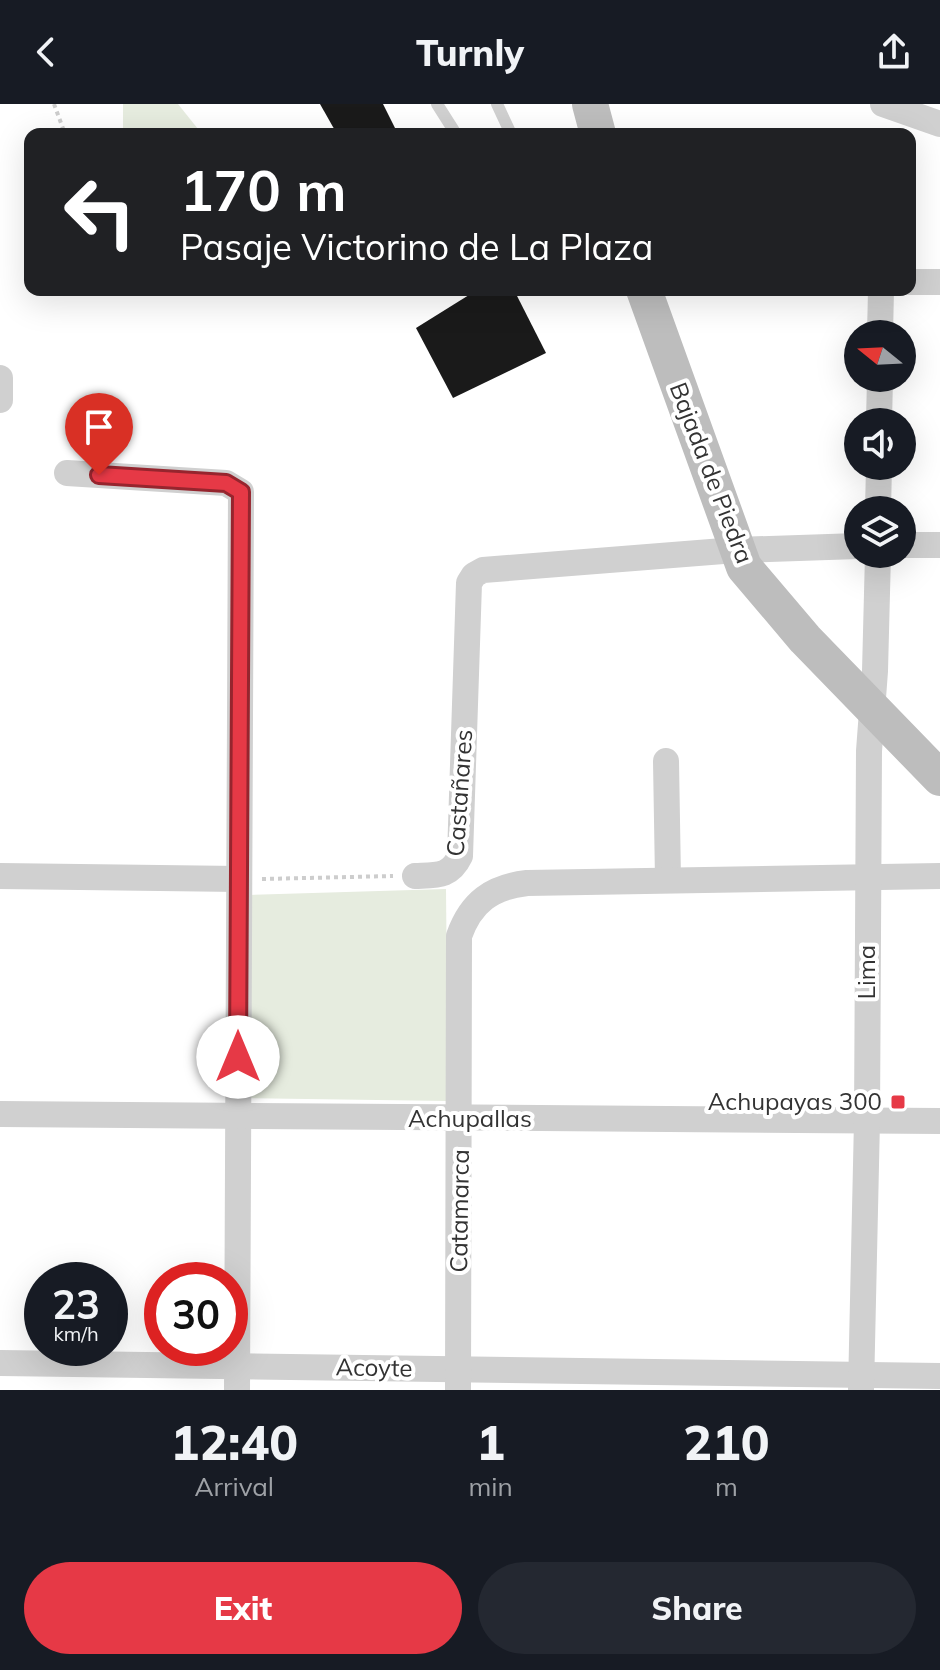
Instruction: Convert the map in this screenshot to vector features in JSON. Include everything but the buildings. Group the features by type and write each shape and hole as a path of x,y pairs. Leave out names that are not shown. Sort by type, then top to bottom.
{"main road":[{"path":"590,104 596,128"},
{"name":"Bajada de Piedra","path":"646,296 736,550 769,599 940,778"}],"street":[{"path":"883,104 940,124"},
{"path":"916,282 940,282"},
{"path":"880,320 881,296"},
{"path":"0,378 0,400"},
{"path":"67,473 226,483 241,492 237,1378"},
{"path":"916,545 940,545"},
{"path":"736,550 844,546"},
{"name":"Castañares","path":"415,876 446,874 455,867 460,856 469,583 474,575 497,569 736,550"},
{"name":"Lima","path":"861,1383 867,1120 869,751 878,568"},
{"path":"666,761 668,879 940,876"},
{"path":"0,876 239,879"},
{"name":"Catamarca","path":"458,1380 459,936 464,920 483,898 508,885 668,879"},
{"name":"Achupallas","path":"0,1114 940,1121"},
{"name":"Acoyte","path":"0,1363 237,1378 861,1383 940,1376"}],"lane":[{"path":"437,104 452,128"},
{"path":"497,104 508,128"}],"path":[{"path":"54,104 63,128"},
{"name":"Castañares","path":"239,879 415,876"}],"shaded area":[{"path":"123,104 178,104 197,128 123,128"},
{"path":"446,889 448,1101 242,1098 246,895"}],"place":[{"name":"Achupayas 300","path":"898,1102"}],"route":[{"path":"99,475 226,483 241,492 238,1057"}]}
